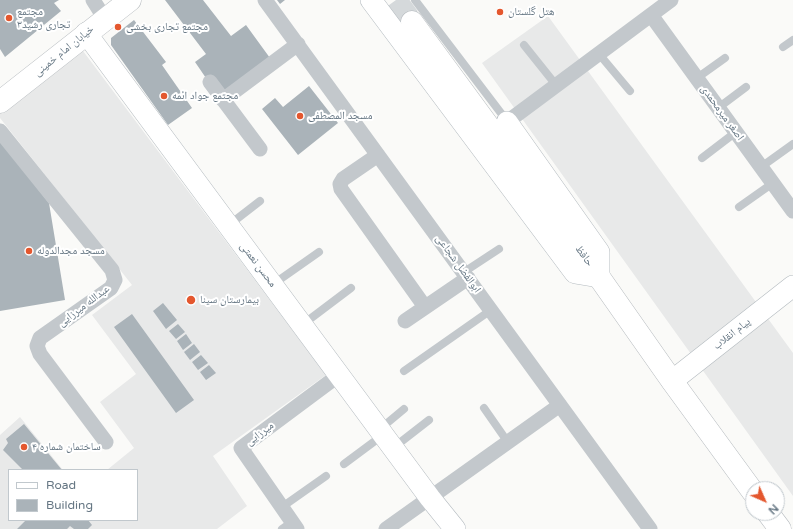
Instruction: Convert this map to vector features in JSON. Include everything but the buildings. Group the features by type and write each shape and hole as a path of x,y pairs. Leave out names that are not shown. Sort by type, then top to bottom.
{"main road":[{"name":"خیابان امام خمینی","path":"0,102 130,0"},
{"name":"حافظ","path":"412,22 599,277 745,481"}],"street":[{"path":"93,0 104,19"},
{"name":"ابوالفضل شجاعی","path":"265,0 650,529"},
{"path":"371,0 575,273 599,277 599,252 507,122 672,0"},
{"name":"اصغر میرمحمدی","path":"651,15 793,211"},
{"name":"محسن نعمتی","path":"86,33 430,498 455,529"},
{"path":"223,100 298,44"},
{"path":"210,82 260,149"},
{"name":"عبدالله میرزایی","path":"0,132 112,270 115,280 111,288 40,338 37,346 40,354 106,442"},
{"path":"378,155 343,179 340,184 341,189 425,307"},
{"path":"405,321 466,275"},
{"name":"پیام انقلاب","path":"672,381 793,286"},
{"name":"میرزایی","path":"290,527 282,507 241,448 339,375"},
{"path":"386,529 507,441 560,405"}],"lane":[{"path":"0,92 118,0"},
{"path":"415,0 507,122"},
{"path":"783,47 793,40"},
{"path":"524,45 556,85"},
{"path":"599,54 630,91"},
{"path":"697,78 725,58"},
{"path":"718,108 746,87"},
{"path":"702,158 736,132"},
{"path":"761,167 793,144"},
{"path":"739,207 773,183"},
{"path":"228,225 260,201"},
{"path":"466,275 499,249"},
{"path":"272,285 320,252"},
{"path":"302,325 351,288"},
{"path":"404,371 491,310"},
{"path":"484,408 507,441"},
{"path":"385,437 404,409"},
{"path":"344,464 385,437 429,420"},
{"path":"282,507 326,476"}],"shaded area":[{"path":"548,16 793,353 793,496 785,485 785,481 782,481 482,63"},
{"name":"بیمارستان سینا","path":"80,47 326,375 213,456 247,506 217,529 0,529 0,435 20,417 62,469 8,469 8,521 138,521 138,469 108,469 134,448 100,402 136,374 92,315 132,285 0,118 0,112"}],"tunnel":[{"path":"396,0 412,22"}],"place":[{"name":"هتل گلستان","path":"500,12"},
{"name":"مجتمع تجاری رشید۳","path":"9,18"},
{"name":"مجتمع تجاری بخشی","path":"118,27"},
{"name":"مجتمع جواد ائمه","path":"164,96"},
{"name":"مسجد المصطفی","path":"300,116"},
{"name":"مسجد مجدالدوله","path":"29,251"},
{"name":"بیمارستان سینا","path":"191,300"},
{"name":"ساختمان شماره ۴","path":"24,447"}]}
